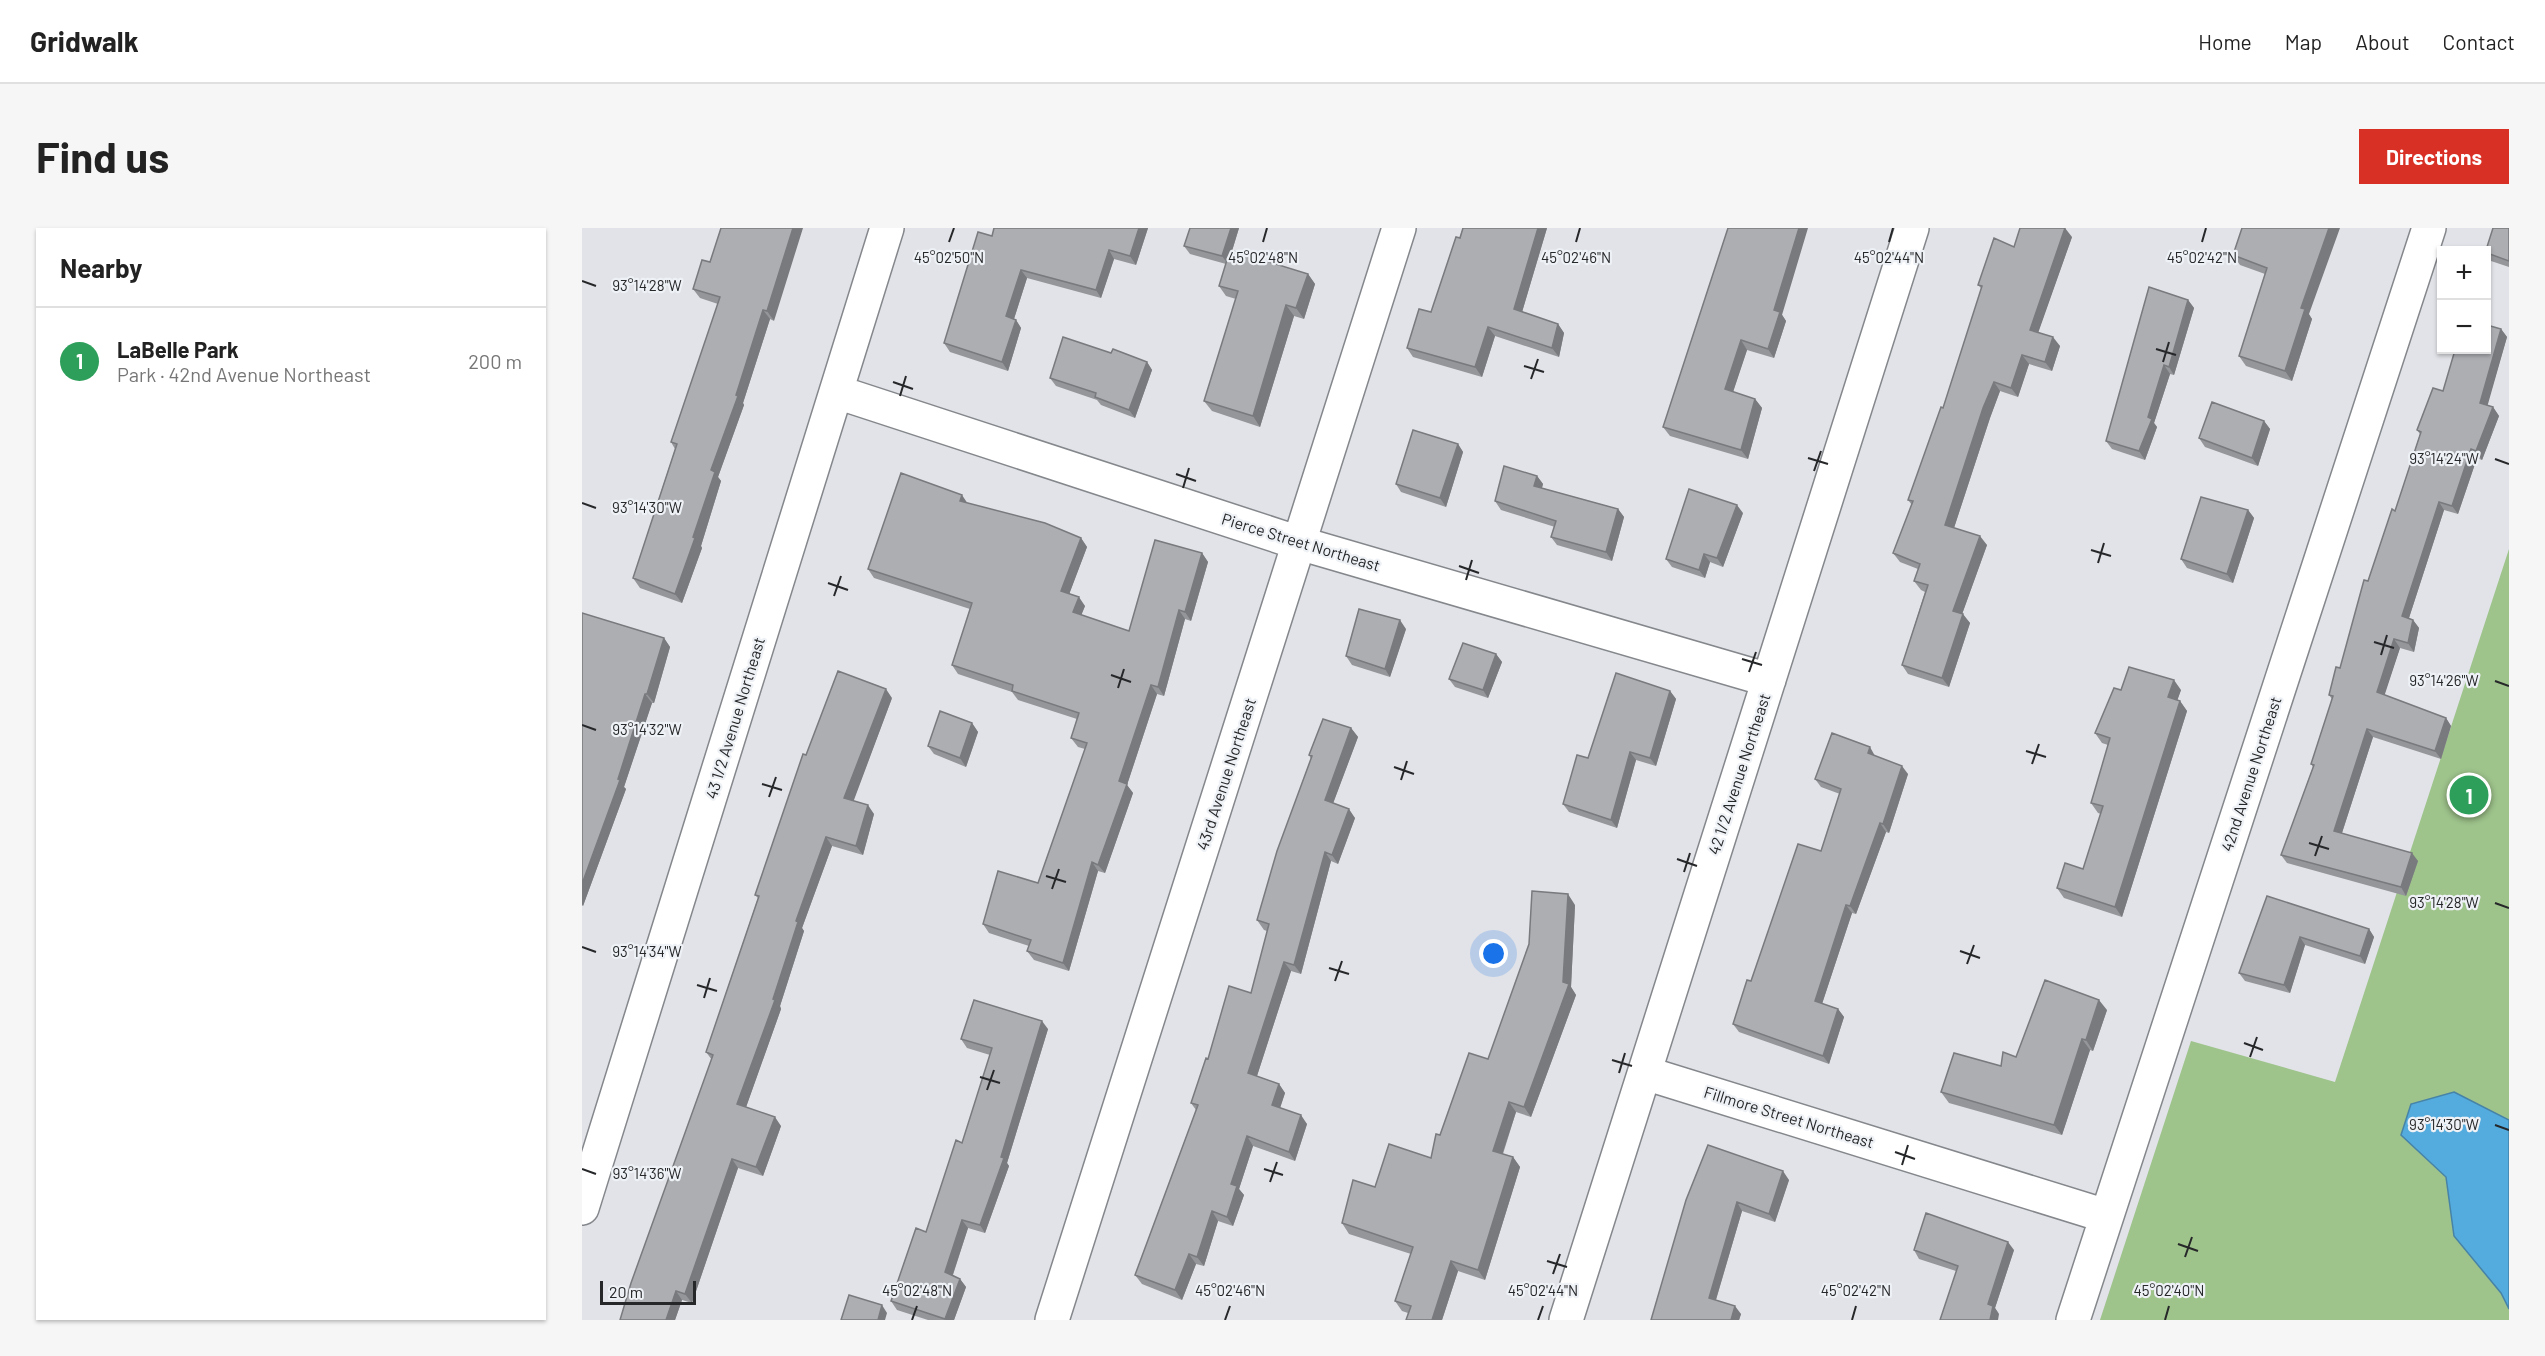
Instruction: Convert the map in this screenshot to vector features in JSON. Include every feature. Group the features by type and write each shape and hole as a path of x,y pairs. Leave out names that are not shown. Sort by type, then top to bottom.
{"street":[{"name":"43 1/2 Avenue Northeast","path":"582,1208 887,228"},
{"name":"43rd Avenue Northeast","path":"1052,1320 1398,228"},
{"name":"42 1/2 Avenue Northeast","path":"1566,1320 1912,228"},
{"name":"42nd Avenue Northeast","path":"2073,1320 2429,228"},
{"name":"Pierce Street Northeast","path":"837,392 1299,543 1769,680"},
{"name":"Fillmore Street Northeast","path":"1645,1072 2106,1216"}],"green space":[{"path":"2509,549 2509,1320 2100,1320 2191,1041 2335,1082"}],"water":[{"path":"2454,1092 2509,1120 2509,1309 2501,1293 2454,1236 2446,1177 2401,1135 2411,1104"}],"building":[{"path":"721,228 793,228 767,311 763,310 736,395 738,396 711,470 715,472 675,594 633,578 677,444 671,442 720,297 693,289 702,260 710,262"},
{"path":"994,228 1139,228 1130,256 1109,250 1096,290 1021,270 1006,316 1016,320 1002,362 944,343 978,232 992,236"},
{"path":"1190,228 1231,228 1222,256 1184,246"},
{"path":"1463,228 1538,228 1514,309 1558,324 1552,348 1488,327 1475,367 1407,348 1419,309 1431,312 1456,237 1460,238"},
{"path":"1728,228 1799,228 1774,310 1780,312 1768,349 1741,340 1725,389 1755,399 1741,450 1663,427"},
{"path":"2020,228 2065,228 2030,330 2053,337 2045,362 2022,355 2011,388 1994,382 1983,408 1945,525 1980,536 1953,611 1963,614 1942,678 1902,665 1928,585 1914,581 1920,564 1893,553 1913,501 1908,500 1941,407 1943,408 1982,286 1978,285 1994,238 2014,247"},
{"path":"2242,228 2329,228 2301,308 2305,309 2285,371 2239,356 2267,268 2233,255"},
{"path":"2493,228 2509,228 2509,261 2491,254 2491,246 2487,246"},
{"path":"1230,250 1308,274 1296,308 1286,305 1253,416 1204,401 1238,291 1219,286"},
{"path":"2149,287 2188,300 2169,367 2164,365 2148,417 2152,419 2139,451 2106,441"},
{"path":"2491,326 2501,329 2480,403 2493,407 2476,451 2471,449 2452,506 2439,502 2402,616 2413,620 2408,643 2394,639 2377,692 2446,718 2435,751 2367,729 2334,831 2412,853 2401,887 2281,855 2314,765 2311,764 2333,696 2329,695 2336,667 2340,668 2364,580 2368,581 2392,509 2395,511 2421,432 2417,430 2433,388 2443,391 2454,354 2491,354"},
{"path":"1063,337 1111,353 1113,349 1147,362 1129,410 1095,397 1096,393 1050,378"},
{"path":"2212,402 2264,421 2252,458 2199,438"},
{"path":"1413,430 1458,444 1440,498 1396,484"},
{"path":"1504,466 1537,476 1534,486 1618,509 1606,552 1551,537 1556,521 1495,501"},
{"path":"901,473 962,495 960,501 1045,523 1081,538 1061,591 1079,597 1073,612 1129,631 1155,540 1202,553 1185,612 1179,610 1158,687 1151,685 1119,781 1127,784 1098,865 1092,862 1063,963 1027,951 1031,940 983,924 998,871 1038,883 1087,743 1071,738 1079,713 1012,691 1013,685 952,665 972,603 868,569"},
{"path":"1689,489 1737,505 1717,558 1704,554 1699,570 1666,559"},
{"path":"2201,497 2248,510 2227,574 2181,559"},
{"path":"1359,609 1400,620 1385,669 1346,656"},
{"path":"582,613 664,638 618,779 620,780 582,884"},
{"path":"1463,643 1496,654 1483,690 1449,679"},
{"path":"2129,667 2174,680 2168,697 2180,701 2115,907 2057,888 2065,863 2083,869 2103,806 2091,803 2110,738 2095,733 2114,688 2121,690"},
{"path":"838,671 886,689 844,798 868,805 856,846 826,837 796,921 798,922 773,999 775,1000 737,1104 775,1117 756,1167 732,1159 685,1294 676,1291 666,1320 620,1320 631,1283 713,1055 706,1052 759,896 755,895 803,754 806,755"},
{"path":"1616,673 1670,691 1650,758 1630,752 1611,820 1563,804 1577,755 1588,758"},
{"path":"940,711 972,723 960,758 928,746"},
{"path":"1323,719 1351,728 1325,800 1349,809 1332,855 1325,852 1294,965 1284,962 1248,1073 1279,1084 1272,1105 1301,1115 1289,1152 1247,1136 1231,1184 1237,1186 1227,1217 1212,1211 1197,1257 1189,1254 1175,1290 1135,1275 1198,1105 1191,1103 1206,1058 1208,1059 1229,986 1251,993 1269,924 1257,920 1277,851"},
{"path":"1832,733 1870,747 1868,753 1902,766 1883,824 1880,823 1850,906 1846,905 1815,1001 1838,1009 1823,1056 1733,1024 1747,980 1751,981 1798,844 1821,851 1841,789 1815,779"},
{"path":"1532,891 1568,894 1563,982 1569,984 1524,1107 1509,1102 1493,1151 1513,1157 1478,1270 1451,1261 1432,1320 1406,1320 1411,1306 1395,1301 1413,1247 1342,1223 1353,1180 1375,1187 1389,1144 1431,1158 1436,1134 1440,1135 1469,1053 1488,1059 1529,944"},
{"path":"2267,896 2369,929 2360,956 2300,937 2284,985 2239,973"},
{"path":"2045,980 2099,1000 2086,1040 2082,1039 2054,1125 1941,1092 1954,1053 2001,1066 2003,1052 2016,1057"},
{"path":"974,1000 1042,1021 1001,1157 1004,1158 980,1225 962,1220 945,1272 960,1279 945,1319 891,1301 916,1228 926,1232 956,1140 962,1143 992,1048 961,1039"},
{"path":"1708,1145 1783,1171 1769,1214 1737,1202 1709,1298 1735,1306 1731,1320 1651,1320 1686,1200"},
{"path":"1926,1213 2008,1242 1988,1304 1993,1306 1990,1320 1940,1320 1958,1266 1914,1250"},
{"path":"849,1295 882,1305 878,1320 841,1320"}],"place":[{"name":"LaBelle Park","path":"2469,795"}]}
